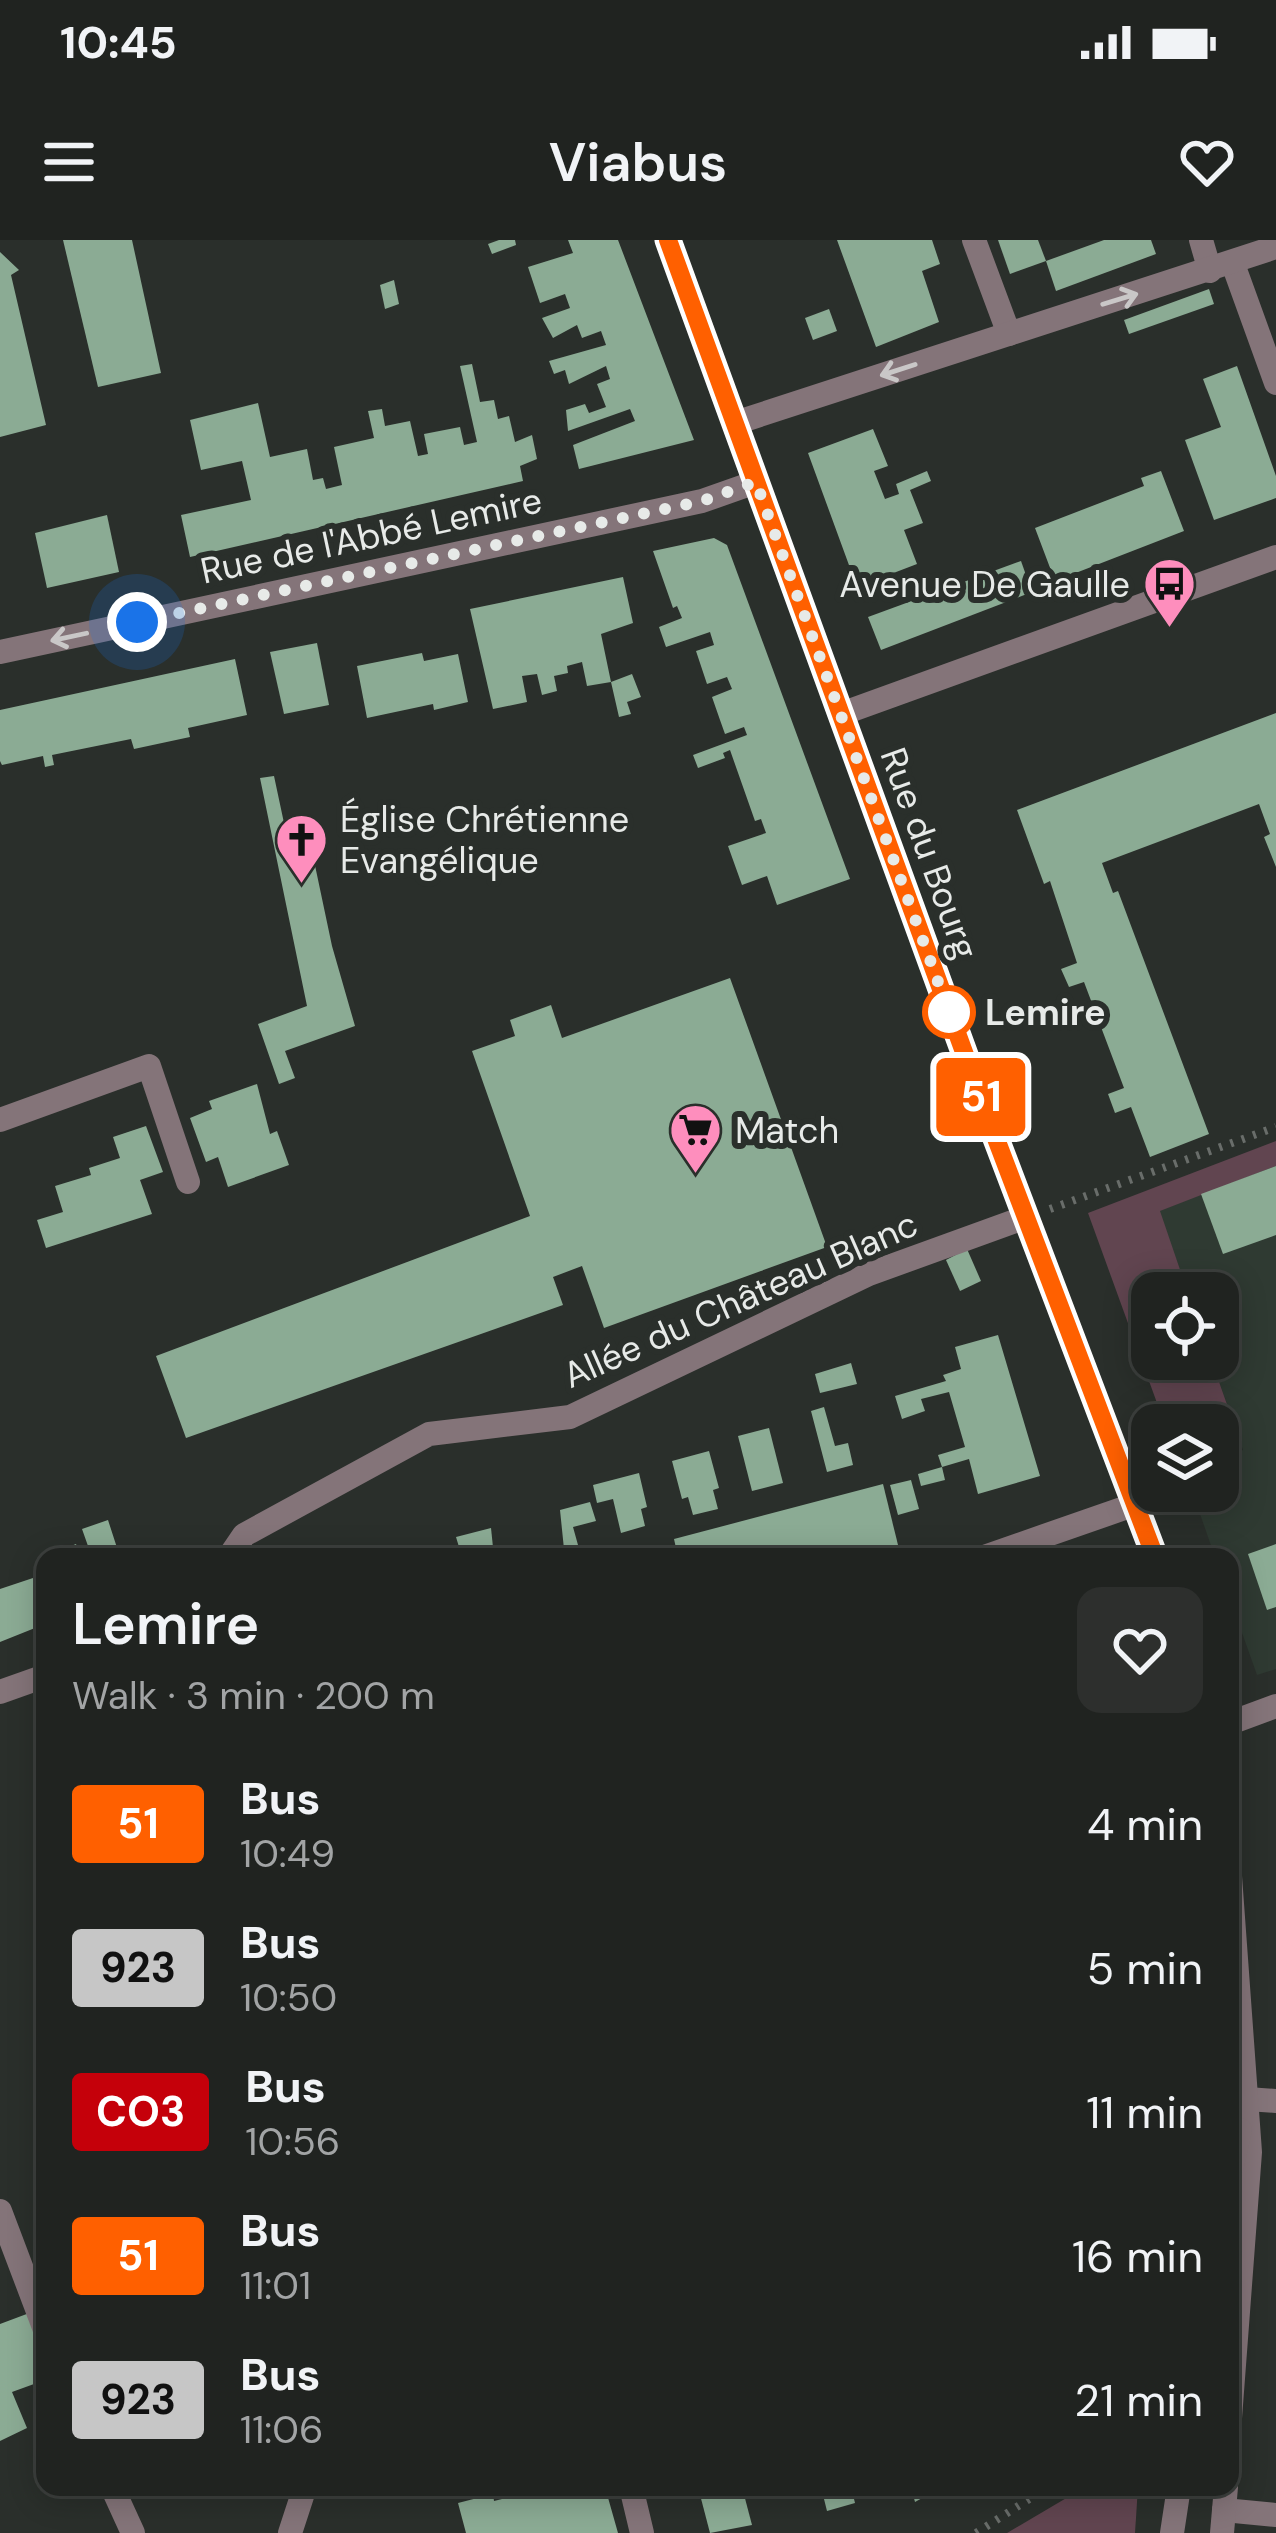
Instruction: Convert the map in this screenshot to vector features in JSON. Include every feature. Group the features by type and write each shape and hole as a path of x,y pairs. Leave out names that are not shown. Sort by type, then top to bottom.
{"street":[{"name":"Rue du Bourg","path":"668,240 1131,1491"},
{"path":"974,240 1009,334"},
{"path":"1202,240 1222,267 1276,382"},
{"path":"735,423 1276,247"},
{"name":"Rue de l'Abbé Lemire","path":"0,652 702,501 756,482"},
{"path":"841,714 1276,557"},
{"path":"0,1120 149,1066 188,1182"},
{"name":"Allée du Château Blanc","path":"235,1548 244,1534 429,1434 570,1417 869,1274 1026,1217"},
{"path":"1010,1548 1131,1506"},
{"name":"Rue du Bourg","path":"1139,1512 1152,1548"},
{"path":"0,1692 36,1679"},
{"path":"1239,1720 1276,1706"},
{"path":"1239,1994 1248,2203 1239,2310"},
{"path":"1247,2099 1276,2101"},
{"path":"1239,2135 1247,2099"},
{"path":"0,2211 36,2306"},
{"path":"116,2496 133,2533"},
{"path":"290,2533 302,2496"},
{"path":"633,2496 642,2533"},
{"path":"1172,2533 1178,2496"},
{"path":"1224,2510 1276,2515"}],"path":[{"path":"1026,1217 1276,1127"},
{"path":"976,2533 1034,2496"}],"shaded area":[{"path":"1276,1141 1276,1166 1160,1211 1181,1272 1131,1272 1131,1331 1088,1213"},
{"path":"1276,1166 1276,1669 1257,1675 1239,1624 1239,1548 1212,1548 1199,1512 1239,1512 1239,1452 1243,1450 1239,1404 1227,1404 1218,1380 1239,1380 1239,1272 1181,1272 1159,1211"},
{"path":"1149,1380 1218,1380 1227,1404 1157,1404"},
{"path":"1070,2496 1137,2496 1135,2533 1007,2533"}],"building":[{"path":"63,240 132,240 161,373 98,387"},
{"path":"515,240 516,245 492,254 488,244"},
{"path":"568,240 618,240 694,440 579,469 573,445 635,421 630,409 568,431 566,410 585,404 589,413 606,407 597,384 610,379 606,366 569,384 565,370 554,374 549,361 606,345 601,331 582,338 577,325 553,338 542,318 570,308 565,294 540,303 528,267 573,253"},
{"path":"837,240 932,240 940,264 922,271 939,322 876,347"},
{"path":"998,240 1038,240 1046,261 1010,274"},
{"path":"1104,240 1151,240 1156,254 1056,291 1046,261"},
{"path":"0,252 19,270 11,275 46,425 0,437"},
{"path":"394,280 399,304 385,309 380,285"},
{"path":"1209,289 1214,304 1129,334 1124,320"},
{"path":"829,309 837,331 813,340 805,318"},
{"path":"472,364 480,402 494,400 498,419 509,416 515,442 532,435 537,459 520,466 523,481 190,557 181,515 251,500 242,461 201,470 190,420 258,403 270,457 307,449 313,480 323,478 326,489 342,485 334,447 374,438 368,411 382,409 385,426 410,421 418,456 428,454 424,434 460,427 464,445 477,442 460,366"},
{"path":"1237,366 1276,476 1276,498 1214,520 1185,440 1221,427 1203,379"},
{"path":"873,429 888,466 874,471 885,499 899,494 896,484 927,471 931,481 910,490 923,523 904,530 917,564 857,587 808,453"},
{"path":"1161,471 1184,531 1055,581 1035,528 1144,486 1141,478"},
{"path":"107,515 119,572 47,588 35,533"},
{"path":"714,538 727,545 850,879 777,905 767,876 742,885 728,846 766,833 761,819 755,821 730,750 723,753 725,758 698,768 693,755 747,735 744,727 725,734 712,697 732,689 727,677 707,684 696,651 714,645 710,632 666,647 659,627 682,618 677,606 673,608 653,551"},
{"path":"1021,561 1032,592 881,650 868,617"},
{"path":"623,577 633,623 601,634 611,682 587,686 582,662 554,676 557,691 542,695 537,674 522,676 527,702 493,709 470,609"},
{"path":"317,643 329,705 284,714 270,652"},
{"path":"422,653 424,661 458,654 468,702 367,718 357,666"},
{"path":"235,659 247,715 188,728 190,737 134,749 131,739 52,755 54,765 45,767 43,756 2,765 0,761 0,710"},
{"path":"632,674 641,697 627,702 631,714 619,717 611,682"},
{"path":"1276,713 1276,867 1264,837 1270,834 1259,804 1102,863 1113,893 1118,891 1209,1134 1150,1157 1131,1107 1115,1113 1108,1094 1124,1088 1084,982 1069,987 1061,969 1077,963 1050,881 1044,884 1017,810"},
{"name":"Église Chrétienne Evangélique","path":"274,776 284,823 305,818 332,946 355,1026 285,1051 295,1078 279,1084 258,1024 307,1006 260,778"},
{"path":"730,978 827,1247 604,1328 582,1266 553,1277 563,1305 186,1438 156,1356 530,1216 472,1051 515,1036 510,1020 551,1005 562,1038"},
{"path":"257,1084 270,1134 277,1131 289,1165 228,1187 218,1157 206,1162 190,1118 212,1109 209,1101"},
{"path":"146,1126 163,1172 140,1180 152,1214 46,1248 37,1220 63,1212 55,1186 91,1175 89,1168 120,1158 113,1137"},
{"path":"1276,1166 1276,1235 1223,1254 1201,1194"},
{"path":"967,1249 981,1281 960,1291 946,1260"},
{"path":"998,1335 1040,1476 978,1494 969,1459 942,1467 938,1455 965,1447 949,1392 921,1399 925,1411 902,1419 895,1396 946,1381 943,1375 961,1369 955,1347"},
{"path":"851,1363 857,1384 820,1393 815,1374"},
{"path":"824,1407 835,1446 848,1443 853,1465 827,1472 811,1411"},
{"path":"769,1428 783,1483 752,1491 738,1436"},
{"path":"709,1451 719,1488 713,1490 718,1509 693,1515 688,1497 682,1499 672,1461"},
{"path":"942,1467 945,1480 921,1486 918,1474"},
{"path":"639,1473 647,1507 641,1509 645,1526 621,1533 613,1499 597,1503 593,1485"},
{"path":"911,1480 919,1509 898,1515 890,1485"},
{"path":"883,1484 899,1548 676,1548 674,1539"},
{"path":"590,1502 596,1521 573,1527 578,1545 564,1548 560,1510"},
{"path":"108,1520 117,1548 83,1548 88,1546 82,1529"},
{"path":"491,1528 493,1548 459,1548 456,1537"},
{"path":"1276,1544 1276,1607 1267,1610 1248,1554"},
{"path":"36,1577 36,1628 0,1642 0,1589"},
{"path":"32,2312 36,2323 36,2383 12,2392 27,2428 0,2441 0,2324"},
{"path":"485,2496 493,2496 494,2501 513,2496 608,2496 618,2533 466,2533 458,2503"},
{"path":"700,2496 744,2496 752,2525 710,2533"},
{"path":"823,2496 853,2496 855,2503 827,2511"}],"bus line":[{"name":"51","path":"668,240 984,1107 1152,1548"}],"place":[{"name":"Avenue De Gaulle","path":"1169,630"},
{"name":"Église Chrétienne Evangélique","path":"301,886"},
{"name":"Lemire","path":"949,1012"},
{"name":"Match","path":"696,1176"}],"route":[{"path":"137,622 702,501 756,482 949,1012"}]}
